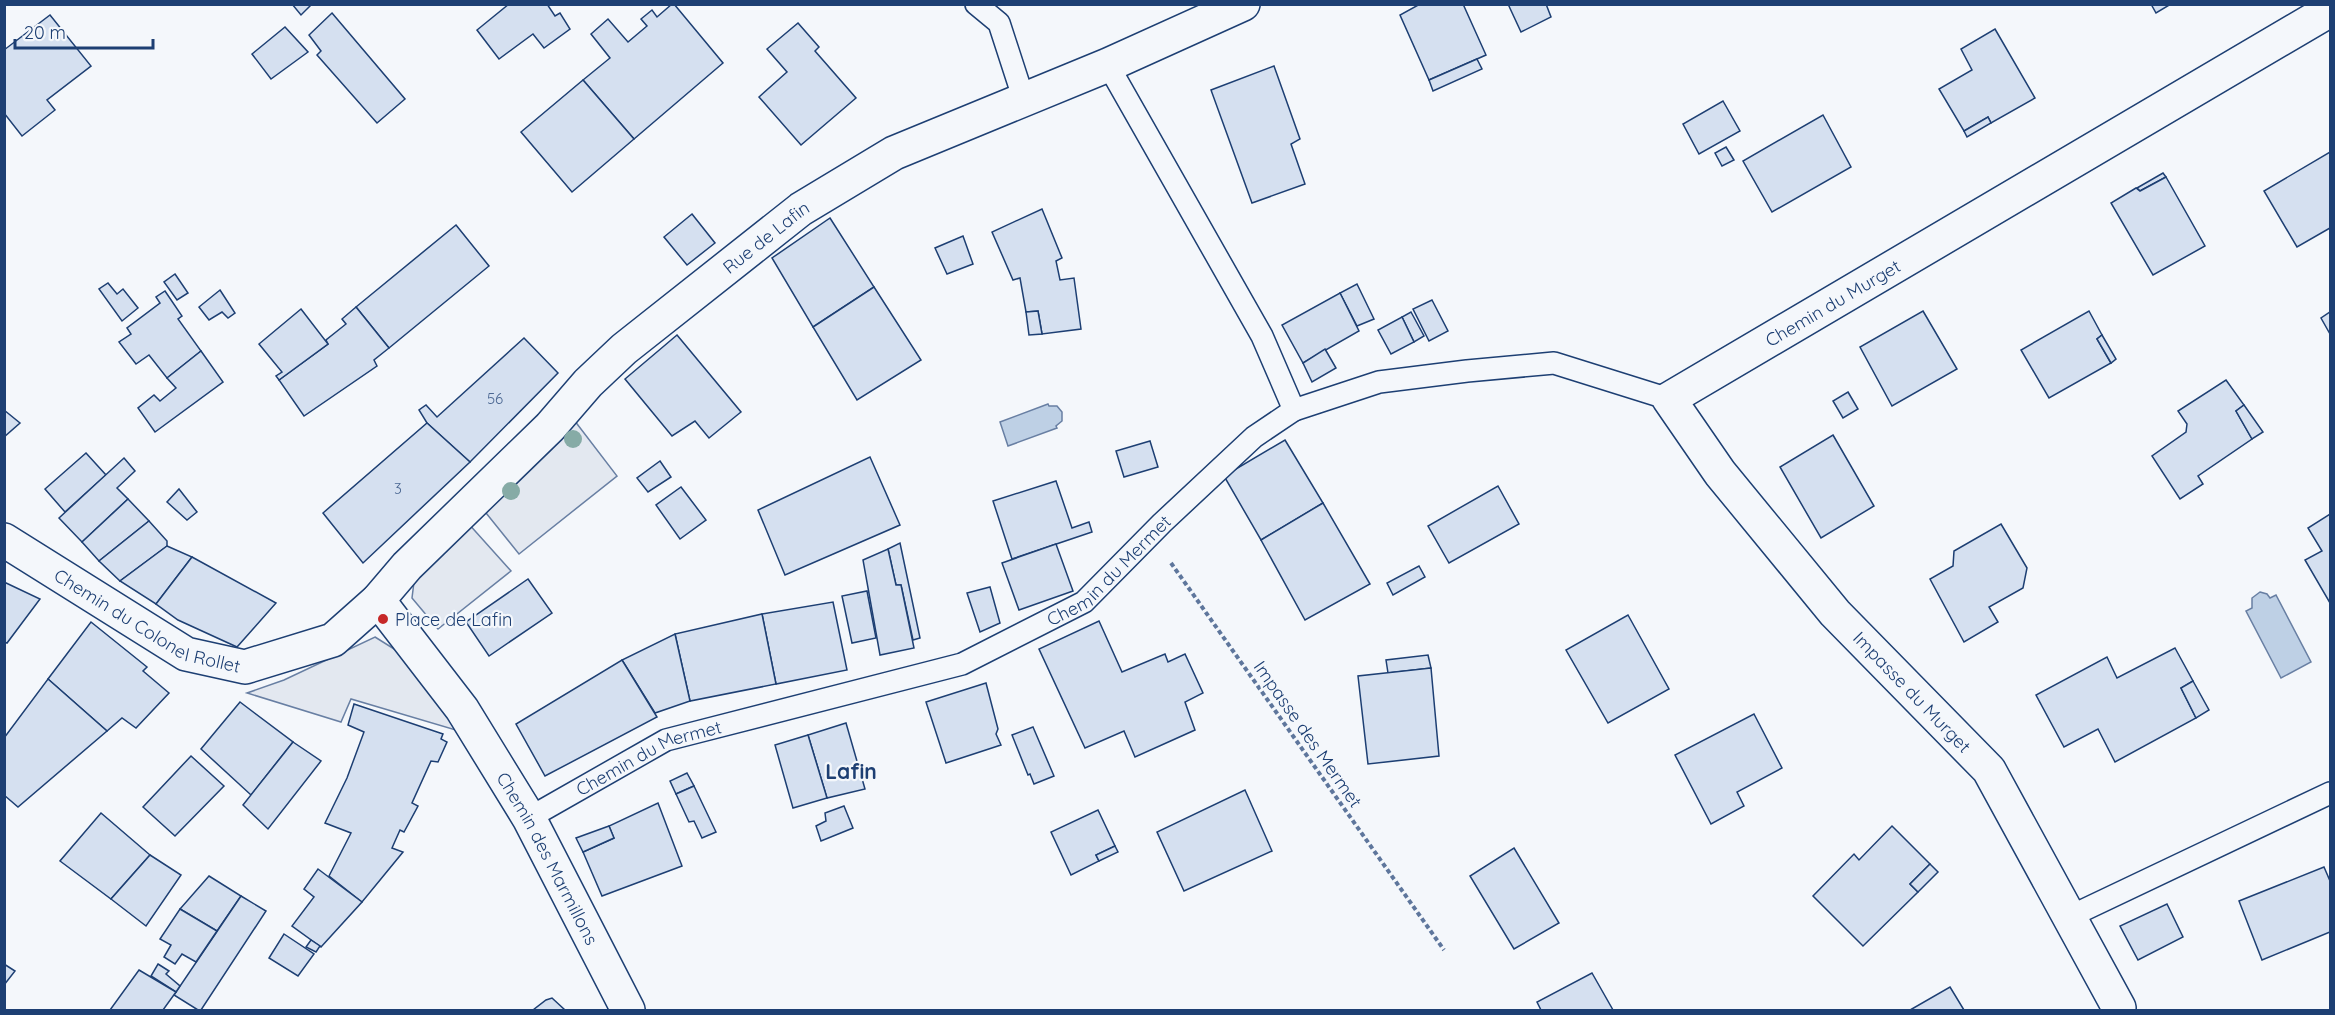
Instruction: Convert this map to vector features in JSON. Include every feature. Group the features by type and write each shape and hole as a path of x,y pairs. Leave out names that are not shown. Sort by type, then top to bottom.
{"street":[{"name":"Rue de Lafin","path":"378,600 407,566 550,426 588,383 624,349 801,209 894,153 1108,65 1243,4"},
{"name":"Chemin du Murget","path":"1669,399 2331,10"},
{"name":"Impasse du Murget","path":"1669,399 1720,473 1835,613 1989,770 2119,1008"},
{"name":"Chemin du Colonel Rollet","path":"4,540 186,654 245,668 333,640 378,600"},
{"name":"Chemin des Marmillons","path":"378,600 462,709 529,818 628,1011"}],"lane":[{"path":"976,4 999,23 1024,100"},
{"path":"1108,65 1262,336 1294,410 1379,381 1467,370 1554,363 1669,399"},
{"name":"Chemin du Mermet","path":"529,818 666,740 962,664 1084,602 1150,534 1254,437 1294,410"},
{"path":"2069,917 2331,793"}],"path":[{"name":"Impasse des Mermet","path":"1150,534 1444,950"}],"shaded area":[{"path":"571,416 617,476 519,554 478,503"},
{"path":"467,522 511,571 438,629 412,598 415,574"},
{"path":"375,637 407,657 459,731 351,699 341,722 247,693 284,680"}],"water":[{"path":"1048,404 1057,406 1062,412 1062,421 1056,426 1057,428 1008,446 1000,422"},
{"path":"2260,592 2267,594 2270,598 2276,595 2311,662 2281,678 2246,611 2252,608 2252,598"}],"building":[{"path":"292,4 312,4 301,15"},
{"path":"509,4 547,4 555,16 560,13 570,29 544,48 533,34 499,59 477,30"},
{"path":"672,4 723,63 634,139 583,80 610,58 591,34 608,19 628,42 647,26 641,19 652,10 657,17"},
{"path":"1420,4 1463,4 1486,55 1429,80 1400,15"},
{"path":"1508,4 1546,4 1551,17 1521,32"},
{"path":"2151,4 2171,4 2156,13"},
{"path":"332,13 405,99 377,123 317,55 321,51 309,35"},
{"path":"50,15 91,66 47,100 55,110 22,136 4,113 4,50"},
{"path":"798,23 819,47 815,51 856,98 801,145 759,97 787,72 767,49"},
{"path":"285,27 308,52 271,79 252,54"},
{"path":"1995,29 2035,98 1991,123 1988,117 1964,131 1939,89 1972,70 1961,49"},
{"path":"1477,59 1482,69 1433,91 1429,80"},
{"path":"1274,66 1300,139 1291,144 1305,184 1252,203 1211,90"},
{"path":"583,80 634,139 572,192 521,132"},
{"path":"1723,101 1740,131 1699,154 1683,124"},
{"path":"1823,115 1851,167 1772,212 1743,161"},
{"path":"1988,117 1991,123 1967,137 1964,131"},
{"path":"1726,147 1734,160 1722,166 1715,153"},
{"path":"2330,152 2330,228 2297,247 2264,191"},
{"path":"2163,173 2166,177 2140,191 2137,188"},
{"path":"2166,177 2205,246 2153,275 2111,203 2136,188 2140,191"},
{"path":"1042,209 1062,258 1056,261 1060,280 1074,278 1081,329 1042,334 1038,311 1026,312 1020,278 1013,280 992,232"},
{"path":"692,214 715,243 687,265 664,237"},
{"path":"830,218 874,287 813,327 772,258"},
{"path":"456,225 489,266 389,348 356,307"},
{"path":"963,236 973,264 947,274 935,248"},
{"path":"175,274 188,293 177,300 164,282"},
{"path":"108,283 117,294 123,289 138,308 122,321 99,289"},
{"path":"1357,284 1374,319 1357,326 1340,293"},
{"path":"874,287 921,360 857,400 813,327"},
{"path":"220,290 235,313 228,318 222,312 209,320 199,307"},
{"path":"165,291 182,316 178,319 201,351 167,378 149,355 136,364 119,342 131,334 127,328 160,303 156,297"},
{"path":"1340,293 1359,331 1303,363 1282,325"},
{"path":"1432,300 1448,331 1429,341 1413,309"},
{"path":"356,307 389,348 374,360 377,366 304,416 279,380 328,344 326,340 346,324 342,319"},
{"path":"301,309 328,344 279,380 276,376 282,372 259,344"},
{"path":"1038,311 1042,334 1029,335 1026,312"},
{"path":"1923,311 1957,369 1892,406 1860,347"},
{"path":"2089,311 2102,335 2097,339 2111,363 2049,398 2021,350"},
{"path":"1411,312 1424,336 1414,342 1402,317"},
{"path":"2330,312 2330,334 2321,318"},
{"path":"1402,317 1414,342 1391,354 1378,330"},
{"path":"677,335 741,412 709,438 695,421 672,436 625,379"},
{"path":"2102,335 2116,359 2111,363 2097,339"},
{"path":"524,338 558,373 470,462 427,423 419,410 426,405 437,417"},
{"path":"1325,349 1336,368 1312,382 1303,363"},
{"path":"201,351 223,382 155,432 138,408 154,395 160,401 176,388 167,378"},
{"path":"2226,380 2244,405 2236,411 2252,439 2198,476 2203,484 2180,499 2152,456 2186,432 2187,424 2178,411"},
{"path":"1848,392 1858,409 1843,418 1833,401"},
{"path":"2244,405 2263,432 2252,439 2236,411"},
{"path":"4,410 20,423 4,437"},
{"path":"427,423 470,462 363,563 323,513"},
{"path":"1833,435 1874,506 1821,538 1780,467"},
{"path":"1285,440 1323,503 1261,540 1224,476"},
{"path":"1150,441 1158,467 1124,477 1116,451"},
{"path":"86,453 106,475 65,512 45,489"},
{"path":"870,457 900,525 785,575 758,510"},
{"path":"124,458 135,471 117,488 128,499 82,542 59,518"},
{"path":"660,461 671,477 648,492 637,478"},
{"path":"1056,481 1072,528 1089,522 1092,532 1012,559 993,501"},
{"path":"1498,486 1519,524 1449,563 1428,526"},
{"path":"681,487 706,520 680,539 656,505"},
{"path":"179,489 197,512 187,520 167,502"},
{"path":"128,499 149,521 99,561 82,542"},
{"path":"1323,503 1370,584 1305,620 1261,540"},
{"path":"2330,514 2330,603 2305,560 2322,551 2308,528"},
{"path":"149,521 167,541 167,546 120,581 99,561"},
{"path":"2001,524 2027,568 2023,588 1989,607 1998,622 1964,642 1930,579 1953,566 1954,551"},
{"path":"900,543 920,638 913,640 901,585 896,585 888,549"},
{"path":"1056,544 1073,591 1019,610 1002,563"},
{"path":"167,546 192,557 156,604 120,581"},
{"path":"888,549 896,585 901,585 914,648 880,655 863,560"},
{"path":"192,557 276,603 237,647 178,620 156,604"},
{"path":"1419,566 1425,577 1393,595 1387,583"},
{"path":"528,579 552,613 489,656 466,622"},
{"path":"4,582 40,599 7,643 4,642"},
{"path":"990,587 1000,623 980,632 967,593"},
{"path":"867,591 876,638 852,643 842,596"},
{"path":"833,602 847,670 776,684 762,614"},
{"path":"762,614 776,684 690,701 675,634"},
{"path":"1628,615 1669,689 1608,723 1566,650"},
{"path":"1099,621 1122,672 1165,654 1168,662 1185,654 1203,693 1185,702 1195,730 1135,757 1124,731 1085,748 1039,649"},
{"path":"91,622 147,667 143,671 169,693 136,728 122,718 107,731 48,679"},
{"path":"675,634 690,701 655,713 622,660"},
{"path":"2175,648 2193,681 2181,688 2196,718 2115,762 2098,729 2064,747 2036,695 2107,657 2117,678"},
{"path":"1428,655 1431,668 1388,673 1386,660"},
{"path":"622,660 657,717 545,776 516,724"},
{"path":"1431,668 1439,756 1368,764 1358,676"},
{"path":"48,679 107,731 18,807 4,795 4,738"},
{"path":"2193,681 2209,710 2196,718 2181,688"},
{"path":"986,683 998,729 996,734 1001,745 946,763 926,702"},
{"path":"240,702 293,742 251,795 201,749"},
{"path":"354,704 443,734 441,739 447,742 438,762 431,761 412,803 418,806 404,832 400,830 392,848 403,852 362,902 329,876 351,833 325,823 347,778 364,732 348,725"},
{"path":"1754,714 1782,768 1737,792 1744,806 1711,824 1675,755"},
{"path":"846,723 865,789 827,798 808,735"},
{"path":"1033,727 1054,776 1034,784 1012,735"},
{"path":"808,735 827,798 793,808 775,745"},
{"path":"293,742 321,761 268,829 243,805"},
{"path":"191,756 224,786 175,836 143,807"},
{"path":"687,773 694,786 676,794 670,781"},
{"path":"694,786 716,832 702,838 694,821 689,822 676,794"},
{"path":"1245,790 1272,851 1184,891 1157,832"},
{"path":"658,803 682,866 602,896 583,852 614,838 609,826"},
{"path":"844,806 853,828 821,841 816,826 826,821 825,813"},
{"path":"1098,810 1115,846 1096,855 1099,861 1071,875 1051,832"},
{"path":"101,813 150,855 111,899 60,861"},
{"path":"609,826 614,838 583,852 576,838"},
{"path":"1892,826 1930,864 1910,884 1918,892 1863,946 1813,896 1854,854 1859,860"},
{"path":"1115,846 1118,852 1099,861 1096,855"},
{"path":"1514,848 1559,923 1514,949 1470,876"},
{"path":"150,855 181,875 146,926 111,899"},
{"path":"1930,864 1938,872 1918,892 1910,884"},
{"path":"2324,867 2330,881 2330,932 2262,960 2239,901"},
{"path":"318,869 362,902 321,947 292,926 314,897 304,889"},
{"path":"209,876 241,896 217,931 180,909"},
{"path":"241,896 266,911 201,1010 198,1010 174,995"},
{"path":"2167,904 2183,937 2138,960 2120,926"},
{"path":"180,909 217,931 196,962 182,954 175,964 164,957 171,945 160,939"},
{"path":"284,934 314,954 298,976 269,958"},
{"path":"311,940 320,946 316,952 306,947"},
{"path":"4,964 15,971 4,985"},
{"path":"158,964 169,971 166,974 180,986 176,992 151,976"},
{"path":"139,970 176,992 163,1010 110,1010"},
{"path":"1592,973 1613,1010 1541,1010 1537,1002"},
{"path":"1950,987 1964,1010 1910,1010"},
{"path":"552,998 565,1010 533,1010 546,1000"}],"place":[{"name":"Place de Lafin","path":"383,619"}],"district":[{"name":"Lafin","path":"851,771"}]}
